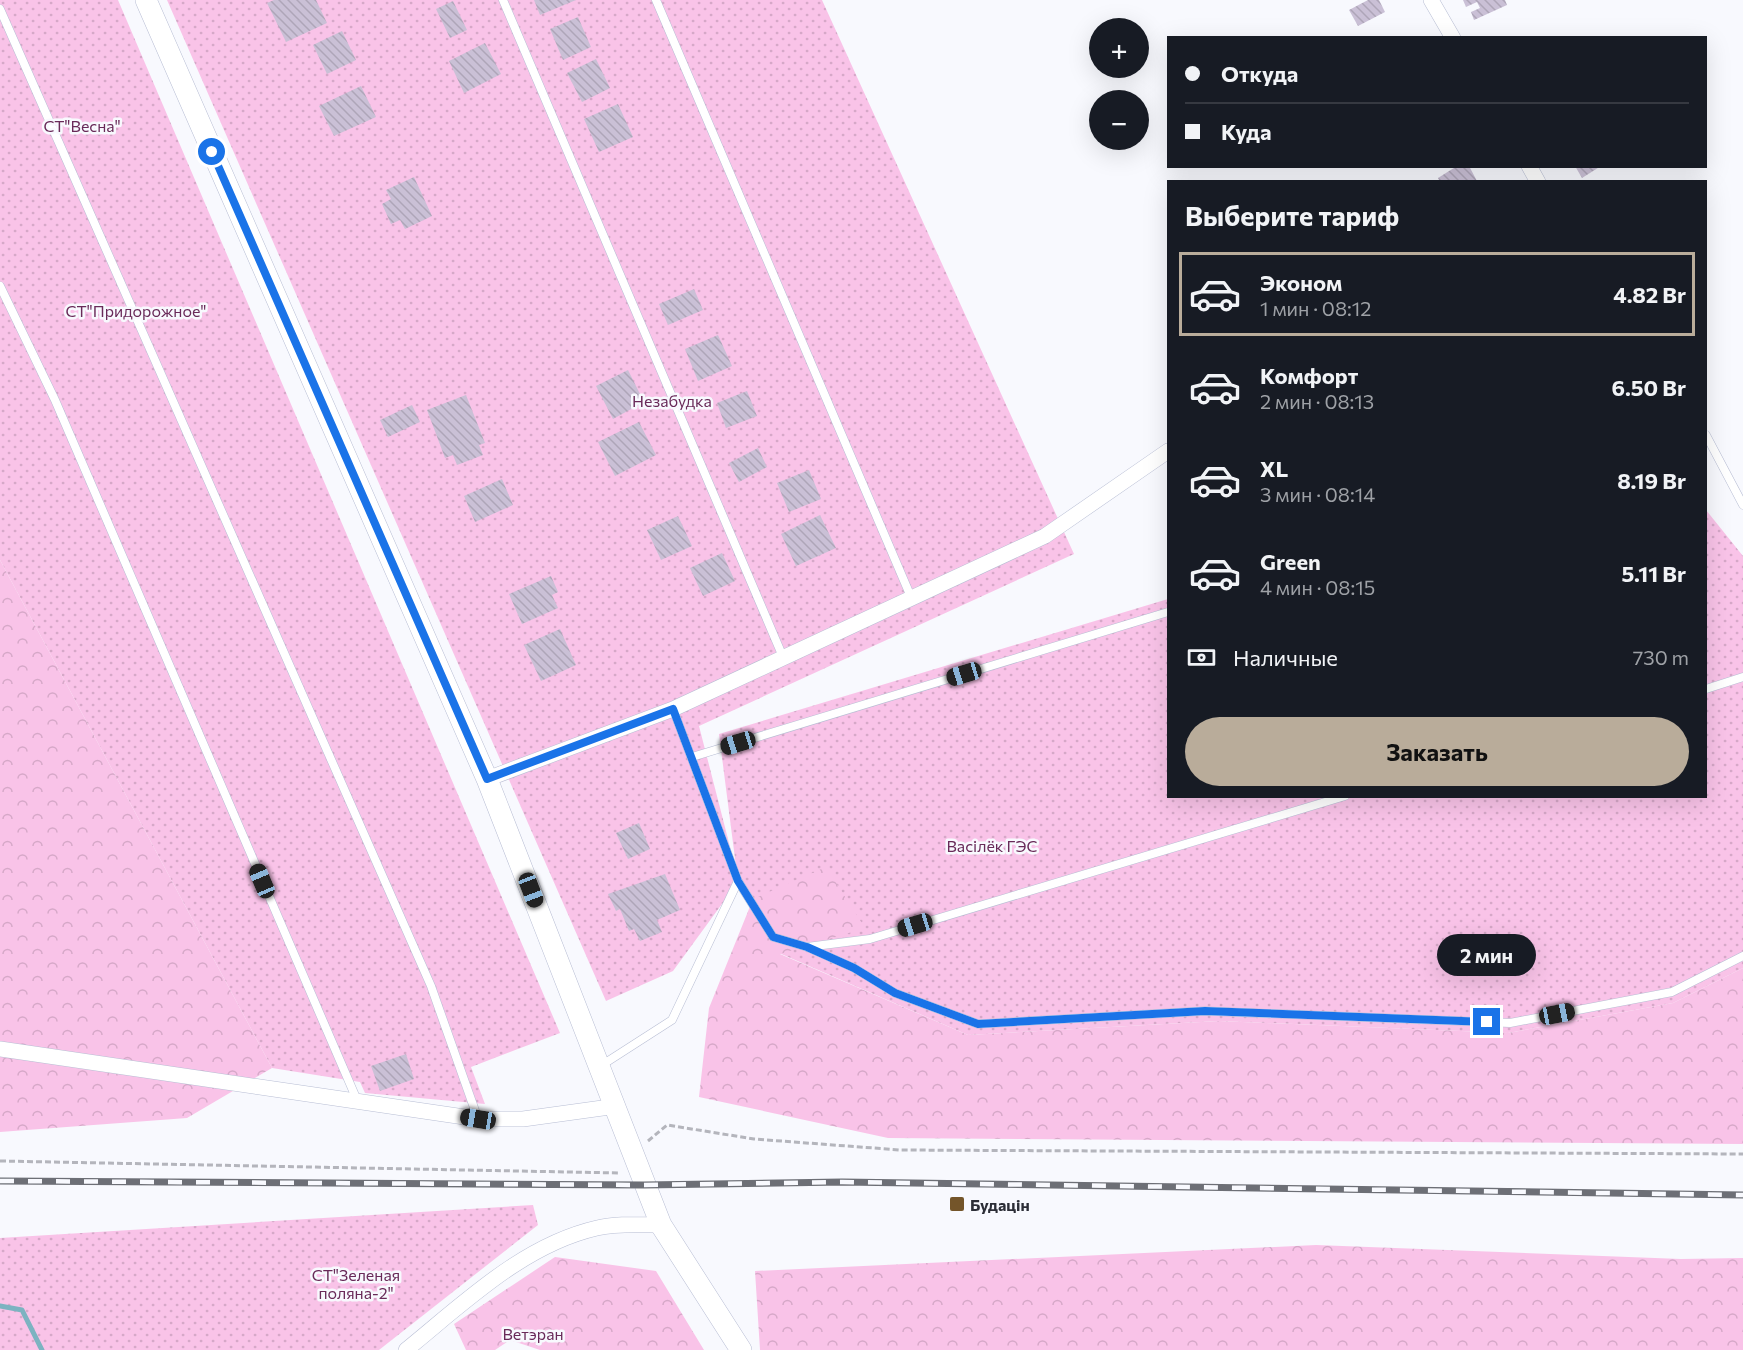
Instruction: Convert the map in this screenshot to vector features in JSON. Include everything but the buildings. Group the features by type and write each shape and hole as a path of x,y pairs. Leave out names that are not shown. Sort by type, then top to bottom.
{"street":[{"path":"146,0 487,779 617,1106 661,1224 741,1350"},
{"path":"1431,0 1452,36"},
{"path":"487,779 673,709 1045,536 1167,452"},
{"path":"0,1049 478,1119 523,1119 617,1106"},
{"path":"416,1347 491,1281 540,1249 598,1228 661,1224"}],"lane":[{"path":"503,0 783,657"},
{"path":"656,0 911,597"},
{"path":"0,9 431,986 478,1119"},
{"path":"0,286 55,400 357,1100"},
{"path":"1707,437 1743,505"},
{"path":"692,757 1167,612"},
{"path":"1707,689 1743,677"},
{"path":"673,709 738,881 773,937 807,947 854,968 895,993 978,1024 1205,1011 1510,1023 1672,992 1743,956"},
{"path":"807,947 870,939 1338,798"},
{"path":"601,1066 672,1020 738,881"}],"path":[{"path":"0,1161 511,1170 608,1174 621,1173 634,1154 667,1125 754,1139 900,1150 1743,1154"}],"green space":[{"name":"СТ\"Придорожное\"","path":"0,0 118,0 560,1033 471,1067 485,1104 365,1093 360,1082 272,1068 0,560"},
{"name":"Незабудка","path":"167,0 822,0 1074,554 699,726 737,874 719,734 1167,599 1167,798 1707,798 1707,511 1743,556 1743,968 1673,1003 1508,1033 1219,1021 968,1035 779,953 738,882 673,971 606,1001"},
{"path":"0,560 272,1068 187,1118 0,1132"},
{"path":"826,867 865,928 780,954 968,1035 1219,1021 1508,1033 1673,1003 1743,968 1743,1144 888,1138 699,1097 709,1008 753,899"},
{"name":"СТ\"Зеленая поляна-2\"","path":"533,1205 538,1225 379,1350 0,1350 0,1238"},
{"path":"1316,1245 1681,1259 1743,1258 1743,1350 760,1350 755,1271"},
{"name":"Ветэран","path":"555,1257 656,1271 704,1350 540,1350 510,1340 495,1350 466,1350 454,1324"}],"waterway":[{"path":"0,1306 22,1310 42,1350"}],"railway":[{"path":"0,1181 644,1185 842,1182 1743,1195"}],"place":[{"name":"Будацін","path":"957,1204"}],"route":[{"path":"212,152 487,779 673,709 738,881 773,937 807,947 854,968 895,993 978,1024 1205,1011 1487,1022"}],"park label":[{"name":"СТ\"Весна\"","path":"82,125"},
{"name":"Васілёк ГЭС","path":"992,845"}]}
